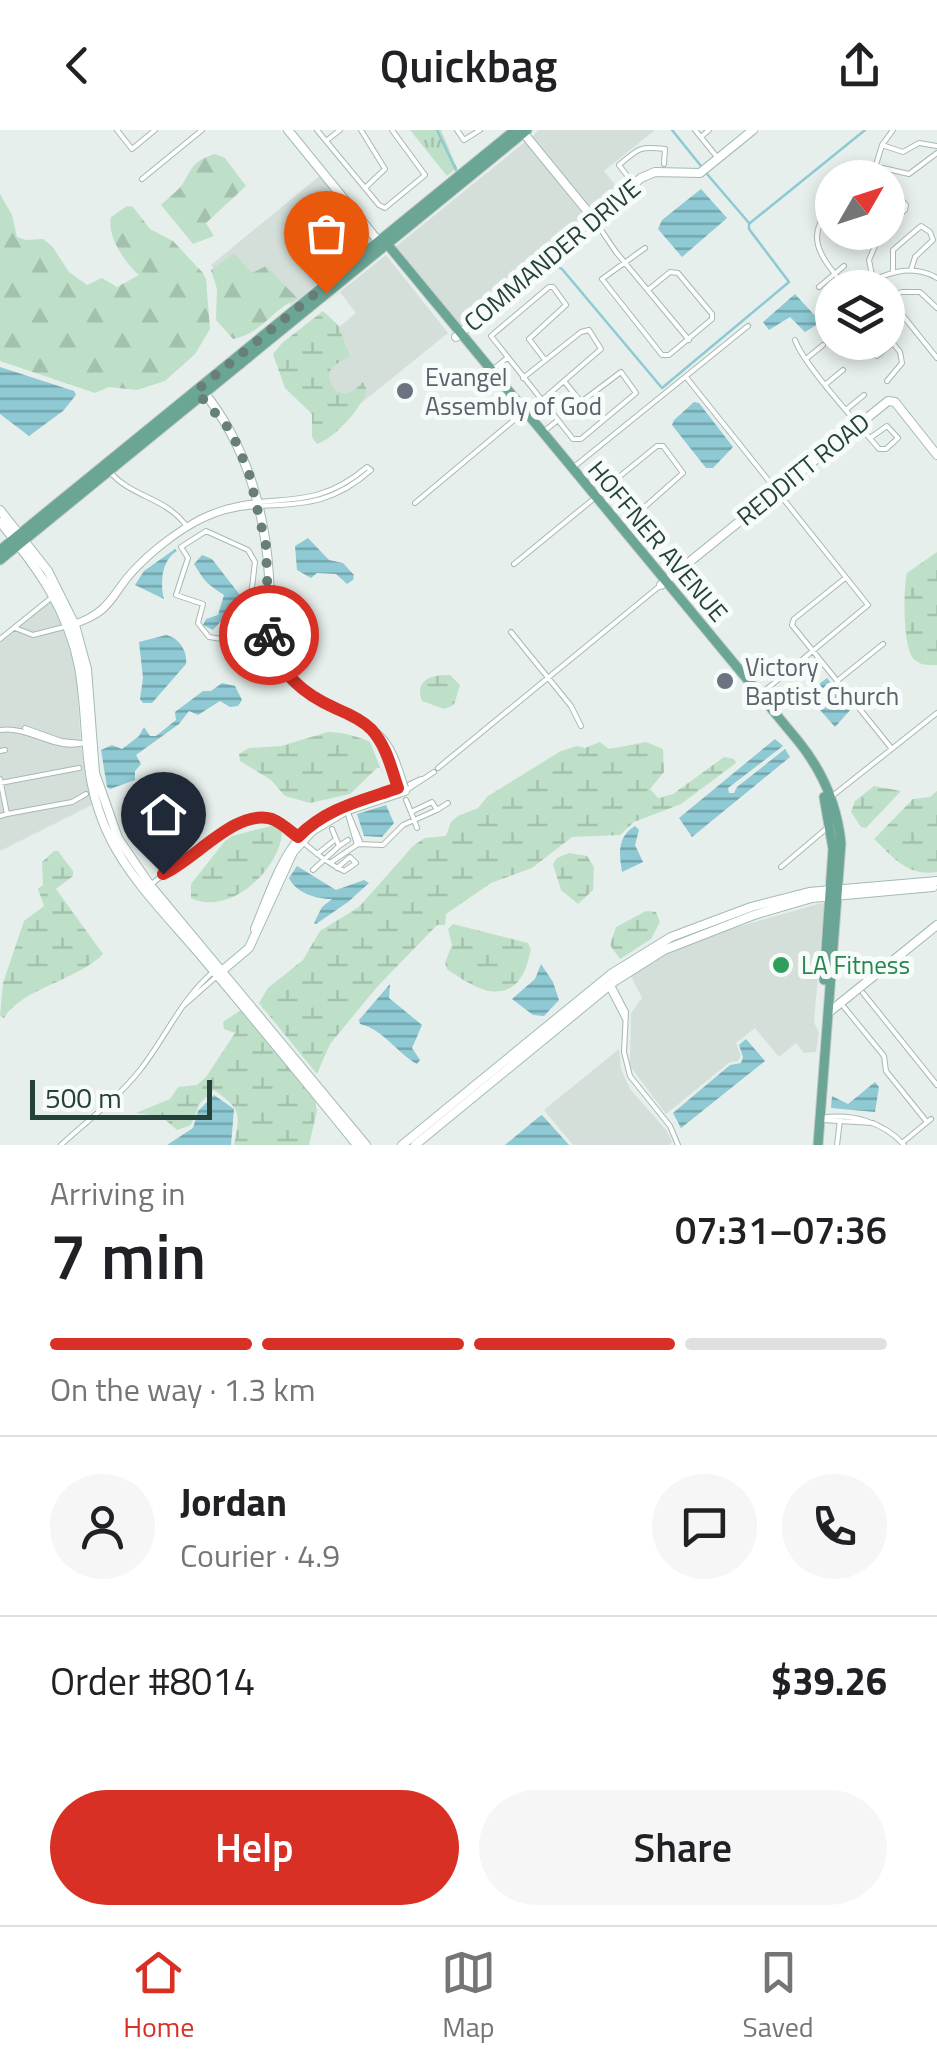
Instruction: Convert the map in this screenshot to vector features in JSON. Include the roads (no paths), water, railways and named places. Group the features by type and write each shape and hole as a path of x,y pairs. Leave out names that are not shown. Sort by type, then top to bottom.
{"main road":[{"path":"0,550 100,479 126,448 322,298 460,175 522,131"},
{"path":"0,560 19,540 326,285 454,190 522,131"},
{"path":"454,190 460,175"},
{"name":"HOFFNER AVENUE","path":"383,243 520,415 572,469 663,584 733,662 800,751 826,794"},
{"path":"322,298 326,285"},
{"name":"HOFFNER AVENUE","path":"458,335 741,680 812,759 838,834 840,854 829,985 832,1013"},
{"path":"696,626 712,636"},
{"path":"719,652 733,662"},
{"name":"HOFFNER AVENUE","path":"821,1118 832,1013 824,958 830,907 837,888 834,822"},
{"path":"818,898 830,907"},
{"path":"824,958 829,964 829,985"},
{"path":"816,1145 818,1134 814,1128 832,1013"},
{"path":"816,1145 821,1118 818,1101"}],"street":[{"path":"126,130 119,132 132,149 155,130"},
{"path":"142,179 202,130"},
{"name":"HOFFNER AVENUE","path":"291,130 383,243"},
{"name":"HOFFNER AVENUE","path":"291,130 383,243"},
{"path":"317,130 382,208 422,179 425,172 392,130"},
{"path":"326,141 340,130"},
{"path":"361,130 384,173 365,188"},
{"path":"457,130 460,137 468,140 480,130"},
{"path":"695,130 718,159"},
{"path":"700,137 709,130"},
{"name":"COMMANDER DRIVE","path":"458,335 634,184 655,172 700,173 742,133 753,130"},
{"path":"878,160 882,145 893,130"},
{"path":"522,131 689,340"},
{"path":"882,145 903,152 919,143 937,150 909,174 905,173"},
{"path":"634,184 619,165 638,149 665,149 664,164"},
{"path":"892,270 893,250 921,226 933,240 915,257 911,270"},
{"path":"645,248 602,280 662,355 669,356 709,322 712,314 678,273 670,272 648,290"},
{"path":"839,270 844,266"},
{"path":"905,271 932,271 937,278"},
{"path":"546,360 529,339 566,305 554,288 546,288 491,336 507,358 577,440 636,389 621,372 581,402 564,382"},
{"path":"905,293 919,295 937,308"},
{"path":"905,318 937,358"},
{"path":"915,331 921,325"},
{"path":"572,469 748,326"},
{"path":"524,378 581,332 589,330 601,349 542,400"},
{"path":"795,340 870,438 884,450 898,438 887,426 870,438"},
{"path":"930,349 937,343"},
{"path":"806,359 815,352"},
{"path":"491,371 507,358"},
{"path":"887,382 901,360"},
{"path":"826,384 843,370"},
{"path":"686,377 868,605 760,698"},
{"path":"200,392 231,431 249,473 268,561 270,638 277,660 287,676 313,698 370,728 404,790 417,828"},
{"path":"847,409 864,395"},
{"name":"REDDITT ROAD","path":"663,584 886,402 892,401 937,454"},
{"path":"414,503 520,415"},
{"path":"542,437 558,420"},
{"path":"514,564 657,446 663,446 683,473 639,512"},
{"path":"110,467 123,484 171,507 187,527"},
{"path":"15,628 33,635 106,610 136,570 187,527 257,503 291,506 327,496 347,489 369,468"},
{"path":"0,510 57,593 79,636 88,793 112,842 346,1126 366,1145"},
{"path":"0,522 19,540"},
{"path":"206,531 248,550 256,564 252,598 256,643 207,636 198,624 204,604 176,595 188,558 181,547 206,531"},
{"path":"846,578 792,623 892,749"},
{"path":"61,1145 130,1082 186,998 245,944 278,872 324,814 404,790 426,777 663,584"},
{"path":"0,640 57,593"},
{"path":"71,623 83,670"},
{"path":"512,632 581,726"},
{"path":"838,681 883,644"},
{"path":"826,794 937,713"},
{"path":"0,728 30,729 61,741 86,742"},
{"path":"86,742 109,818 148,887"},
{"path":"79,768 0,782 4,815 72,802 88,793"},
{"path":"411,812 432,802 437,810"},
{"path":"330,863 359,844 382,845 398,829 448,803"},
{"path":"347,810 359,844"},
{"path":"148,887 240,822 259,818 272,819 337,868"},
{"path":"781,867 834,822"},
{"path":"332,829 339,846"},
{"path":"317,854 336,838"},
{"path":"313,870 348,840"},
{"path":"414,1145 462,1096 608,982 681,942 735,922 764,904 837,888 894,889 934,883"},
{"path":"402,1145 483,1089 544,1029 671,937 752,911 818,898 837,888 866,893 894,889"},
{"path":"821,1118 873,1123 889,1129 903,1144 929,1121 886,1071 884,1056 832,1013 937,928"},
{"path":"640,964 669,944 671,937"},
{"path":"608,982 626,1020 624,1052 628,1071 670,1126 678,1145"},
{"path":"864,988 937,1084"},
{"path":"838,1145 839,1120"},
{"path":"346,1126 357,1145"}],"water":[{"path":"701,189 727,218 682,257 658,229 662,220"},
{"path":"795,294 815,316 815,326 805,332 790,317 769,330 763,322"},
{"path":"0,367 74,391 76,395 63,411 29,436 0,414"},
{"path":"694,402 699,403 733,447 713,468 706,468 672,425"},
{"path":"308,538 329,560 343,563 354,575 353,580 347,584 336,574 317,573 311,578 297,570 295,546"},
{"path":"175,549 163,573 164,599 135,585 144,571"},
{"path":"202,555 212,559 243,599 264,591 235,608 234,622 220,622 213,630 203,625 206,619 218,615 224,595 206,582 194,564"},
{"path":"293,598 301,602 289,612 288,624 281,626 280,634 290,647 304,652 296,673 282,651 276,626 276,608"},
{"path":"166,635 181,645 186,664 152,703 143,703 139,642"},
{"path":"827,678 852,708 835,727 806,694"},
{"path":"222,683 235,686 242,700 238,706 230,707 220,701 198,715 189,711 179,724 136,755 141,764 135,771 135,780 107,787 101,750 112,745 122,749 144,727 150,736 156,736 176,720 175,712 203,691 211,691"},
{"path":"775,739 783,746 728,788 729,793 734,793 785,749 790,757 692,837 679,818"},
{"path":"386,805 394,823 382,837 364,836 357,814"},
{"path":"635,826 639,830 635,845 643,862 622,872 622,840"},
{"path":"297,866 336,890 364,880 369,883 316,924 322,907 332,899 296,888 289,878"},
{"path":"541,964 559,1000 544,1016 533,1015 512,999 535,979"},
{"path":"390,984 389,998 422,1025 412,1048 420,1060 417,1064 376,1031 360,1024 359,1020"},
{"path":"746,1039 765,1061 681,1128 673,1113 730,1065 741,1063 739,1045"},
{"path":"875,1082 879,1087 875,1112 831,1108 832,1096 848,1104"},
{"path":"214,1095 234,1109 231,1145 167,1145 193,1128 198,1111"},
{"path":"540,1116 569,1145 505,1145"}],"waterway":[{"path":"437,130 457,172"},
{"path":"672,130 701,166"},
{"path":"750,223 865,130"},
{"path":"551,263 562,269 662,388 789,282 749,229 749,223 707,174"}],"place":[{"name":"Evangel Assembly of God","path":"405,391"},
{"name":"Victory Baptist Church","path":"725,681"},
{"name":"LA Fitness","path":"781,965"}]}
